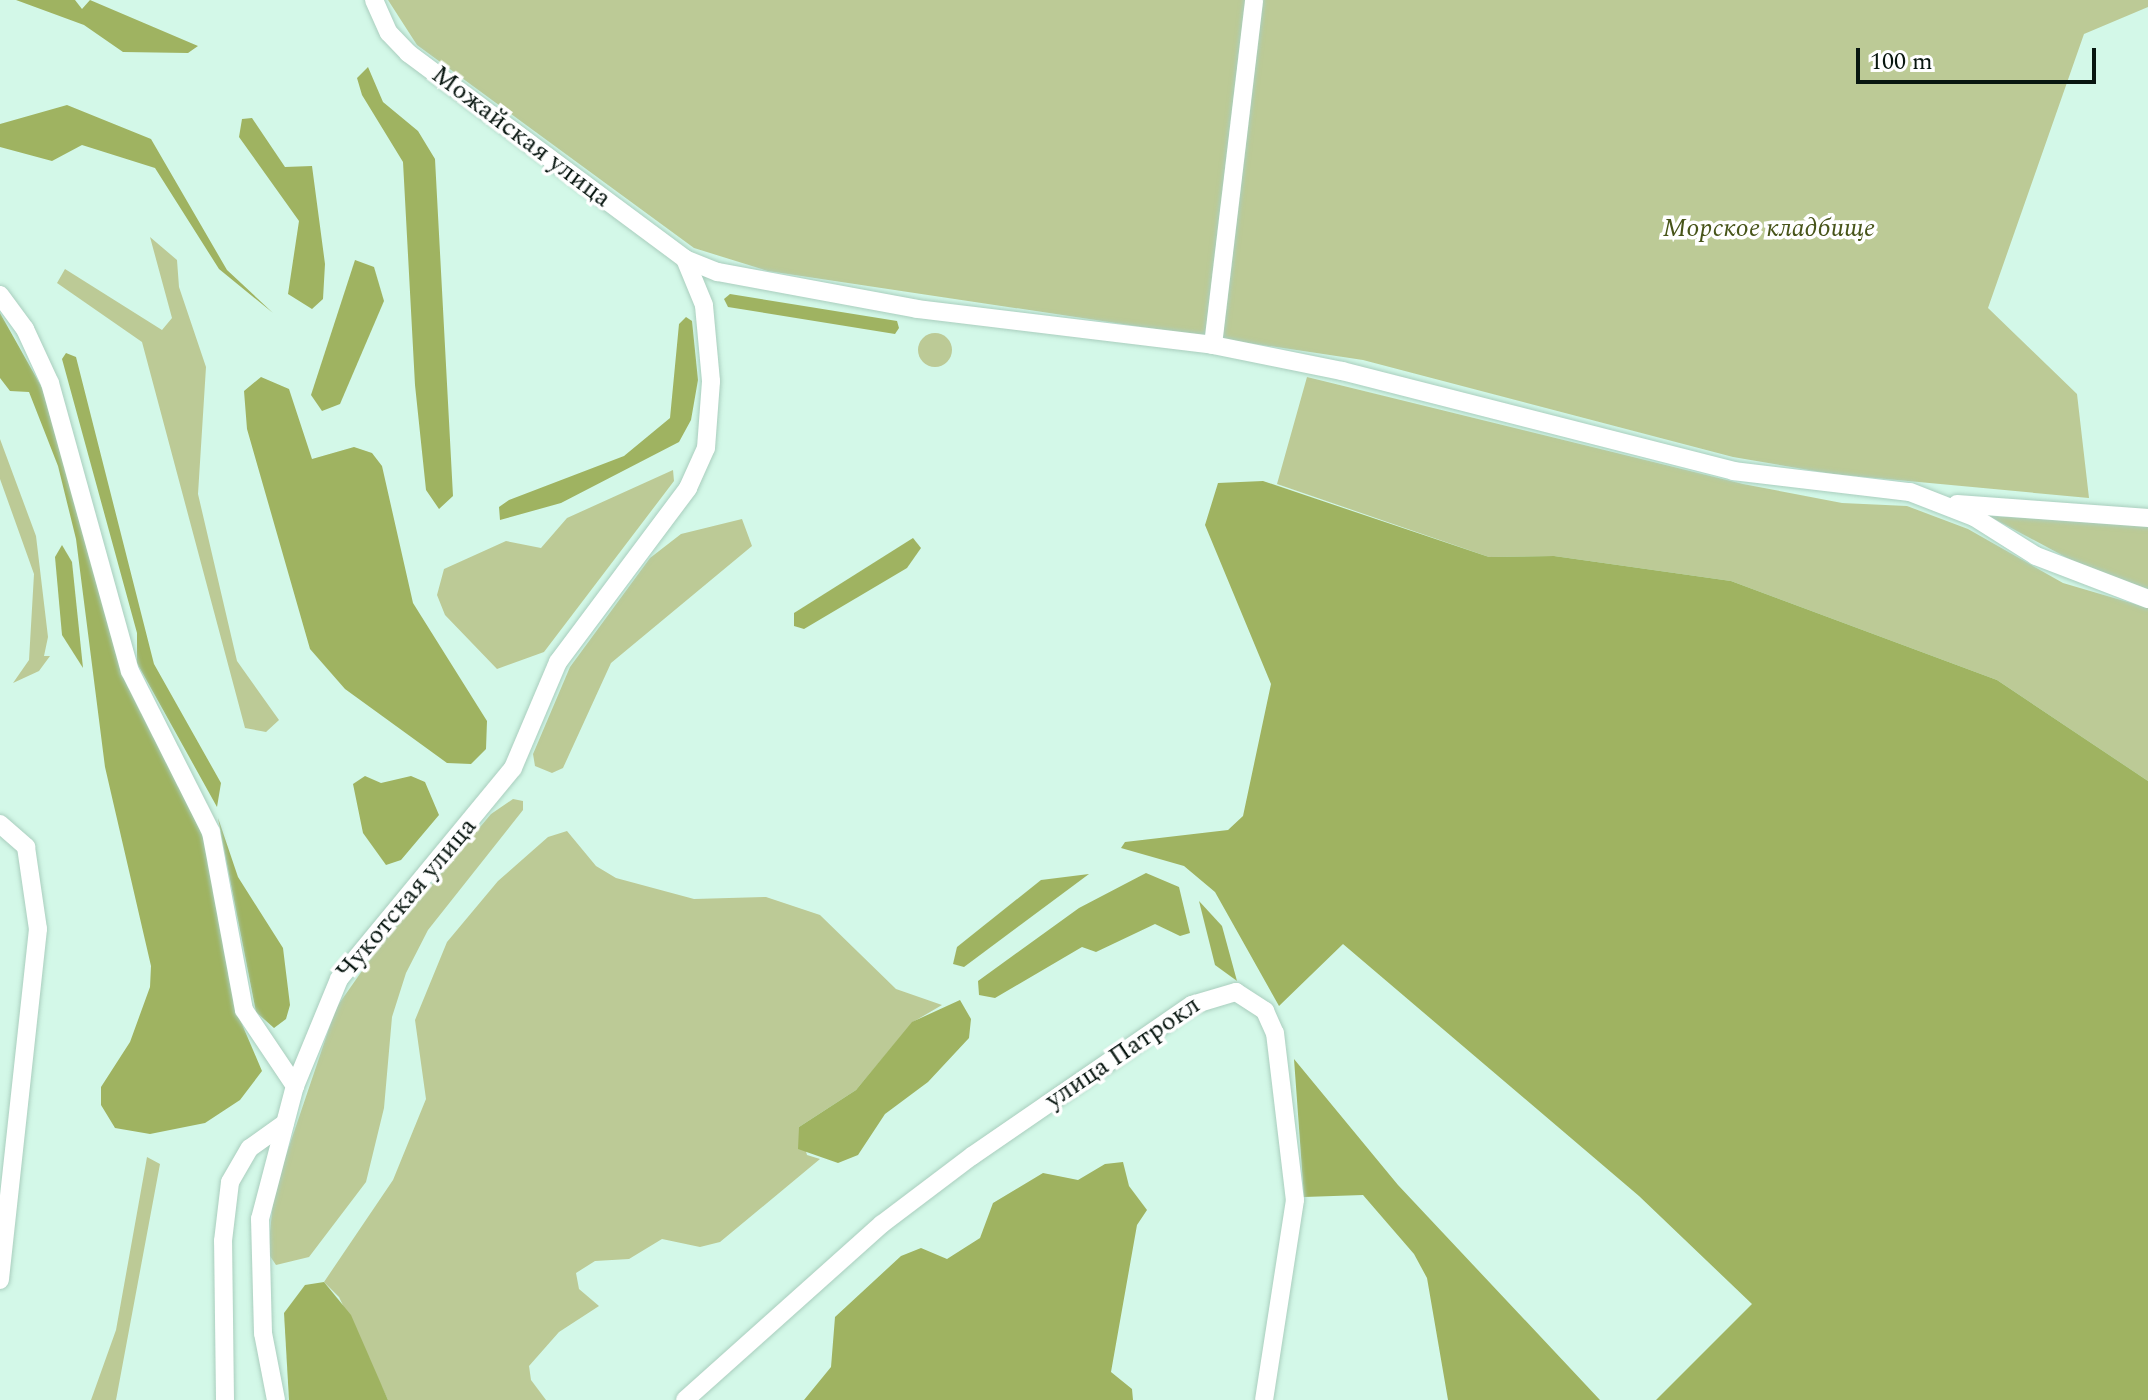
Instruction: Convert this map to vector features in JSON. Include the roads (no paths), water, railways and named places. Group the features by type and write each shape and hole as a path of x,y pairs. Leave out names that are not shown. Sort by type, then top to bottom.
{"street":[{"name":"Можайская улица","path":"374,0 389,33 408,53 685,259"},
{"path":"1213,345 1254,0"},
{"path":"685,259 764,284 903,307 1213,345 1356,374 1733,471 1910,492 1942,503 2036,556 2148,599"},
{"name":"Чукотская улица","path":"276,1400 263,1333 259,1241 295,1086 339,979 513,768 558,662 688,488 706,448 711,381 704,305 685,259"},
{"path":"0,295 33,344 55,398 130,671 211,832 244,1010 295,1086"},
{"path":"1942,503 2148,518"},
{"path":"0,824 26,847 38,929 0,1280"},
{"name":"улица Патрокл","path":"685,1400 882,1224 972,1156 1192,1005 1236,992 1265,1011 1275,1033 1295,1200 1264,1400"},
{"path":"225,1400 223,1255 230,1182 250,1148 285,1123"}],"park label":[{"name":"Морское кладбище","path":"1769,229"}]}
